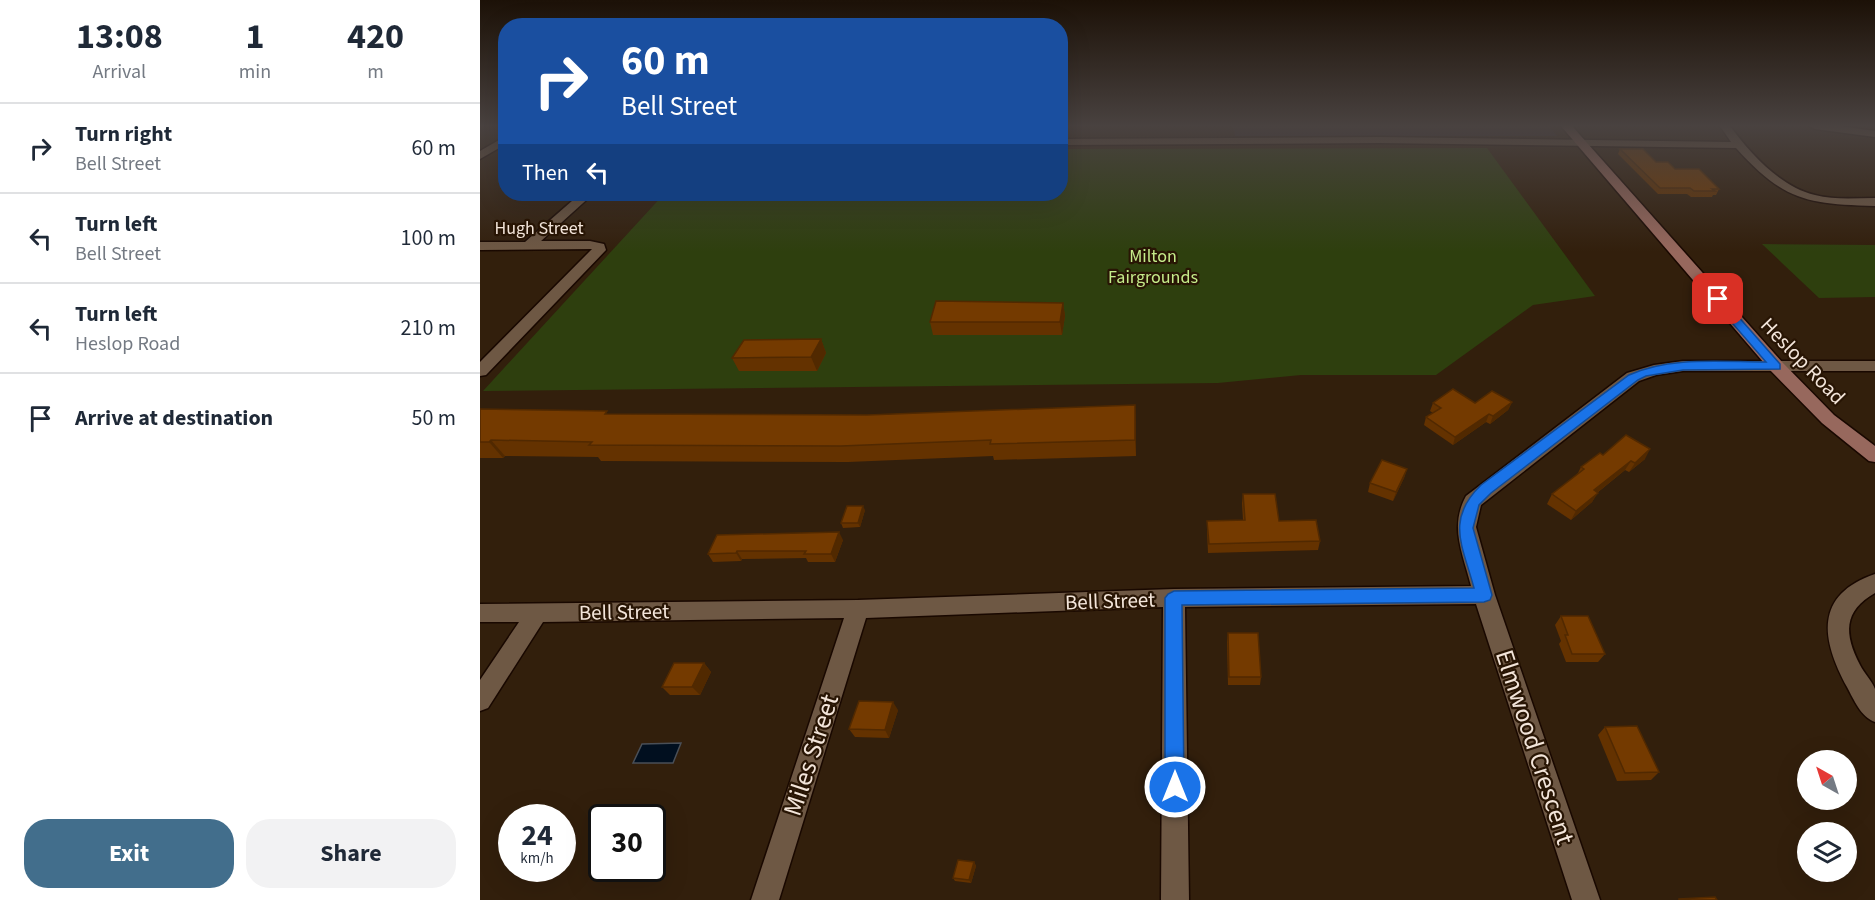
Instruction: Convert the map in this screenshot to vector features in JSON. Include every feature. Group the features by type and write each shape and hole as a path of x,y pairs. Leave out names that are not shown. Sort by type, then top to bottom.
{"street":[{"name":"Heslop Road","path":"1602,168 1776,366 1828,419 1875,456"},
{"path":"1765,168 1800,195 1815,199 1875,202"},
{"path":"528,246 579,201"},
{"name":"Hugh Street","path":"480,246 599,247 599,250 480,371"},
{"path":"1484,595 1466,528 1468,512 1473,501 1633,377 1683,366 1875,366"},
{"path":"1875,584 1846,601 1840,617 1839,639 1849,669 1875,711"},
{"name":"Bell Street","path":"480,613 858,609 1174,598 1484,595"},
{"name":"Elmwood Crescent","path":"1484,595 1586,900"},
{"path":"1174,598 1175,900"},
{"name":"Miles Street","path":"765,900 858,609"},
{"path":"480,700 537,613"}],"green space":[{"name":"Milton Fairgrounds","path":"1068,168 1502,168 1595,296 1533,305 1436,375 1301,375 1218,383 483,391 658,201 1068,201"},
{"path":"1762,244 1875,245 1875,297 1819,298"}],"water":[{"path":"681,743 673,763 633,763 642,744"}],"building":[{"path":"1639,168 1699,169 1719,189 1694,191 1690,188 1660,188"},
{"path":"936,301 1063,303 1060,322 930,322"},
{"path":"821,339 811,357 732,358 744,340"},
{"path":"1453,389 1475,403 1492,391 1512,402 1493,416 1489,414 1455,437 1426,417 1441,408 1433,403"},
{"path":"1135,405 1135,440 990,444 991,440 841,446 589,445 592,442 491,440 480,442 480,409 607,411 605,414 867,415"},
{"path":"1626,435 1650,449 1635,463 1631,461 1594,490 1598,493 1576,511 1552,494 1584,469 1581,467 1600,453 1603,455"},
{"path":"1382,460 1407,469 1396,492 1370,483"},
{"path":"1243,494 1275,494 1279,521 1316,520 1320,541 1209,544 1207,521 1245,520"},
{"path":"847,506 863,506 858,523 841,523"},
{"path":"839,532 831,554 804,554 806,551 737,551 736,553 708,554 717,535"},
{"path":"1561,616 1588,616 1605,654 1572,654"},
{"path":"1228,633 1258,633 1261,677 1229,677"},
{"path":"674,663 704,663 692,687 662,687"},
{"path":"859,701 893,702 885,730 849,729"},
{"path":"1637,726 1659,772 1625,773 1605,727"},
{"path":"958,860 974,862 969,880 953,878"},
{"path":"1715,897 1717,900 1679,900 1679,899"}],"route":[{"path":"1175,787 1174,598 1484,595 1466,528 1468,512 1473,501 1486,489 1633,377 1654,370 1683,366 1776,366 1718,299"}]}
